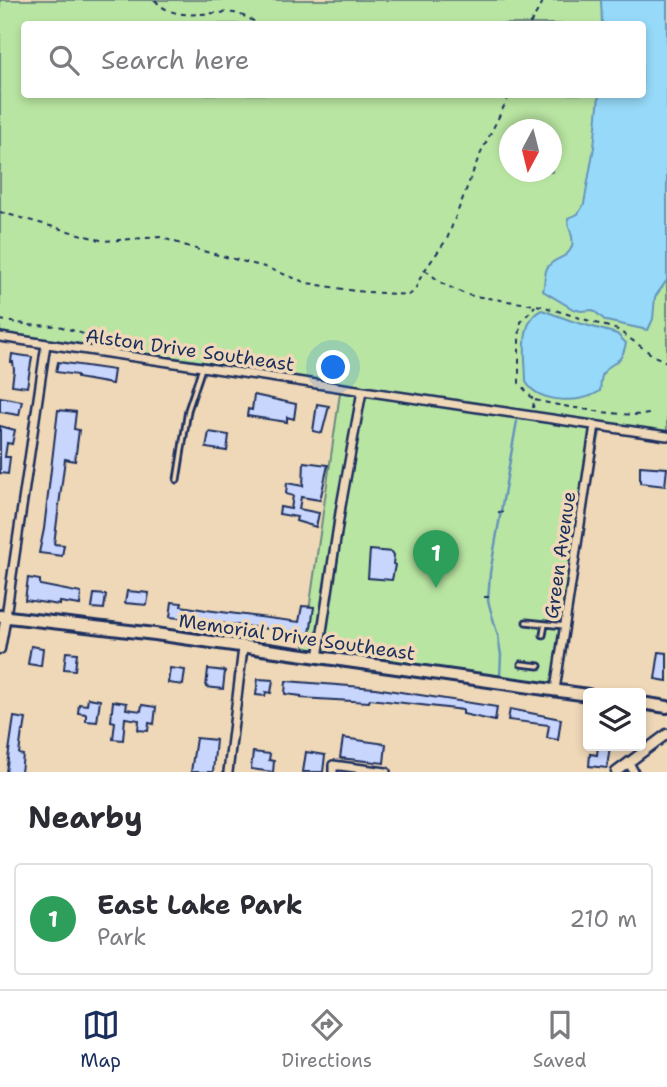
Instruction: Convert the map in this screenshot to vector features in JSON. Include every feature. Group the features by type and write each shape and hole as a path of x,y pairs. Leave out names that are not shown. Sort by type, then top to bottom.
{"main road":[{"name":"Memorial Drive Southeast","path":"3,616 155,634 583,694"},
{"path":"646,704 667,707"}],"street":[{"name":"Alston Drive Southeast","path":"0,337 667,436"},
{"path":"0,649 46,344"},
{"path":"318,658 362,391"},
{"name":"Green Avenue","path":"555,690 595,425"},
{"path":"228,772 243,648"},
{"path":"616,772 667,734"},
{"path":"629,763 634,772"},
{"path":"332,772 334,765 353,770 386,772"}],"lane":[{"path":"177,480 188,410 202,368"},
{"path":"526,622 565,626"},
{"path":"543,635 545,624"},
{"path":"521,664 539,666"}],"path":[{"path":"155,0 161,7 177,13 237,13 253,21"},
{"path":"532,21 544,0"},
{"path":"0,212 104,241 160,237 265,267 307,283 408,295 417,287 425,270 447,239 478,159 508,98"},
{"path":"425,270 443,284 467,295 536,305 618,330 667,362"},
{"path":"536,305 523,318 519,338 519,383 534,400 648,416 652,413"},
{"path":"0,320 59,326 96,338 130,339"},
{"path":"532,415 534,400"},
{"path":"498,512 505,513"},
{"path":"484,597 492,597"}],"green space":[{"path":"0,0 667,0 667,436 601,427 549,693 302,660 341,386 0,333"}],"water":[{"path":"601,0 667,0 667,280 655,297 653,319 648,330 606,321 593,310 573,309 543,291 547,268 553,261 567,254 572,246 568,218 578,214 584,204 599,98 646,98 646,21 602,21"},
{"path":"542,310 617,334 626,343 621,356 603,374 600,391 583,398 561,400 541,395 526,382 526,331 534,315"}],"building":[{"path":"12,354 32,357 27,387 12,385"},
{"path":"58,362 114,370 112,384 56,372"},
{"path":"254,395 296,404 294,419 287,417 287,422 247,416 248,409 252,410"},
{"path":"0,397 22,401 19,415 0,412"},
{"path":"317,404 329,406 322,433 313,431"},
{"path":"58,410 76,412 74,429 79,430 75,461 65,459 54,544 64,545 62,556 39,553"},
{"path":"0,426 15,430 12,444 7,443 5,457 10,457 8,474 0,473"},
{"path":"209,432 229,435 227,451 206,448"},
{"path":"304,462 328,465 320,500 301,497 299,509 319,513 316,527 296,521 297,517 279,514 280,507 291,509 293,496 286,494 287,483 303,486"},
{"path":"640,466 667,468 665,486 640,483"},
{"path":"370,550 392,552 395,565 392,580 368,578"},
{"path":"28,578 40,580 40,585 81,593 80,605 25,600"},
{"path":"127,591 149,593 147,605 125,603"},
{"path":"94,594 106,595 104,609 92,608"},
{"path":"172,602 206,610 299,622 302,606 314,607 310,634 170,617"},
{"path":"31,646 43,648 41,666 28,664"},
{"path":"66,652 77,653 75,670 64,669"},
{"path":"659,652 667,653 667,681 655,679"},
{"path":"170,668 185,670 183,685 168,683"},
{"path":"208,669 225,671 223,689 206,687"},
{"path":"258,679 273,680 271,693 266,692 265,696 256,695"},
{"path":"286,681 375,688 497,707 495,721 463,714 463,710 438,707 370,699 369,702 301,698 285,694"},
{"path":"88,698 100,700 97,722 86,721 86,714 78,713 79,704 87,705"},
{"path":"113,701 127,703 126,709 141,711 142,705 156,707 154,724 149,723 148,731 138,730 139,720 125,718 123,740 113,739"},
{"path":"510,709 561,719 558,740 547,738 549,725 508,720"},
{"path":"14,717 26,719 19,754 23,755 21,772 6,772"},
{"path":"196,738 216,740 213,772 191,772"},
{"path":"343,738 386,744 384,763 340,758"},
{"path":"597,751 609,751 607,768 589,766 590,754 597,755"},
{"path":"253,752 270,754 269,760 274,761 273,772 251,769"},
{"path":"306,752 325,755 323,772 303,772"}],"waterway":[{"path":"500,676 498,636 488,601 490,573 517,421"}],"place":[{"name":"East Lake Park","path":"436,588"}]}
